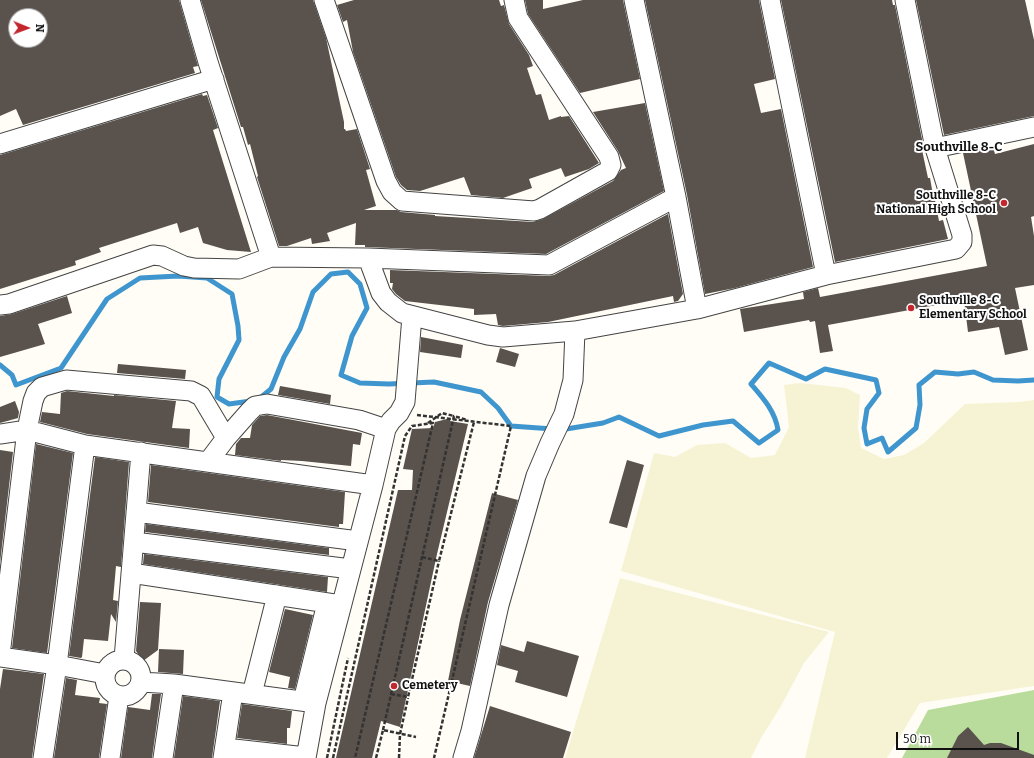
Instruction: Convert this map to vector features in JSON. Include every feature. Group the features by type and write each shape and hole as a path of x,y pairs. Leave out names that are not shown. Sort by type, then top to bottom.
{"street":[{"path":"190,0 272,257"},
{"path":"324,0 386,181 392,192 402,201 534,211 608,171 611,165 609,158 518,18 514,0"},
{"path":"634,0 676,197 697,309"},
{"path":"770,0 826,275"},
{"path":"368,258 381,293 388,302 402,313 488,335 503,337 575,331 697,309 826,275 956,249 962,242 962,235 935,148 905,0"},
{"path":"0,144 214,79"},
{"path":"935,148 1034,127"},
{"path":"0,305 9,304 153,256 162,256 184,266 194,268 239,269 272,257 368,258 549,265 676,197"},
{"path":"277,595 224,753 306,758 310,702 334,604 351,569 386,429 391,420 402,407 412,316"},
{"path":"463,758 471,730 499,606 536,476 564,414 573,380 575,331"},
{"path":"105,674 0,656 27,430 36,393 42,387 66,380 191,391 197,393 205,401 226,438"},
{"path":"208,462 226,438 255,406 267,404 358,420 386,429"},
{"path":"0,434 27,430 85,445 373,485"},
{"path":"43,758 58,665 85,445"},
{"path":"124,660 141,452"},
{"path":"136,512 358,541"},
{"path":"134,542 351,569"},
{"path":"131,573 334,604"},
{"path":"118,660 124,660 132,662 138,667 141,674 141,682 133,694 119,696 112,694 107,688 105,674 107,668 112,663 118,660"},
{"path":"141,682 174,684 310,702"},
{"path":"163,758 174,684"},
{"path":"110,758 119,696"}],"path":[{"path":"402,407 511,426 434,758"},
{"path":"399,758 400,734 408,697 439,561 474,422 442,413 427,424"},
{"path":"376,758 454,416"},
{"path":"333,758 406,436 412,426 433,423 355,758"},
{"path":"422,557 439,561"},
{"path":"327,758 349,651"},
{"path":"391,694 408,697"},
{"path":"383,730 416,737"}],"shaded area":[{"path":"800,383 846,388 860,395 858,427 861,448 884,459 904,455 924,443 965,404 1034,400 1034,686 920,703 887,758 805,758 835,632 621,571 654,453 675,457 697,445 725,443 751,458 775,455 789,427 784,385"},
{"path":"620,578 829,632 804,663 751,758 565,758"}],"green space":[{"path":"1034,690 1034,758 902,758 928,710"}],"building":[{"path":"0,0 179,0 198,66 193,67 195,73 23,125 16,109 0,116"},
{"path":"201,0 313,0 326,38 344,122 344,129 346,131 357,129 370,169 366,170 376,206 364,210 397,210 401,212 435,216 533,222 543,219 613,181 621,170 626,168 618,151 593,112 645,103 664,191 546,254 365,247 365,245 355,245 356,223 327,233 330,241 312,244 311,238 287,246 279,246 257,177 250,144 248,145 243,127 241,127"},
{"path":"354,0 499,0 501,6 504,5 509,24 529,55 533,66 527,68 536,95 541,94 549,120 561,116 569,116 599,163 589,169 565,177 561,168 529,179 532,188 503,198 471,195 464,177 420,191 407,190 401,185 396,177 353,52 347,20 343,22 337,5"},
{"path":"525,0 543,0 543,9 583,0 623,0 640,79 580,93 528,14"},
{"path":"645,0 759,0 775,79 754,84 761,113 781,109 813,267 735,288 705,294 687,195"},
{"path":"781,0 892,0 893,5 895,5 923,144 922,150 928,178 930,178 939,221 943,220 948,239 835,262"},
{"path":"916,0 1025,0 1034,40 1034,116 944,135"},
{"path":"202,94 203,96 207,95 218,128 213,130 251,252 227,250 203,243 198,227 180,233 177,223 99,248 101,252 75,261 76,265 0,289 0,155"},
{"path":"1034,144 1034,216 1031,217 1034,236 1034,285 1015,288 1028,350 1005,355 999,327 968,332 964,300 828,325 833,351 820,353 815,321 810,322 809,320 744,332 740,309 804,299 803,292 818,288 820,297 987,266 963,153 993,147 995,154"},
{"path":"668,214 683,294 678,301 674,302 673,296 548,322 503,326 498,325 496,314 474,315 474,309 405,301 396,294 392,289 393,283 390,283 390,270 554,275"},
{"path":"67,296 72,313 38,324 45,344 0,357 0,316 12,314"},
{"path":"421,337 463,345 461,358 420,352"},
{"path":"500,348 519,354 515,367 496,362"},
{"path":"118,364 186,370 185,379 117,373"},
{"path":"280,386 331,395 330,404 278,395"},
{"path":"67,391 176,401 172,428 190,429 189,448 87,434 40,422 42,412 60,414 61,393"},
{"path":"15,401 19,412 18,418 0,423 0,407"},
{"path":"267,415 362,433 360,445 353,444 351,466 302,461 281,461 235,455 236,444 241,438 250,438 252,425 260,416"},
{"path":"451,418 450,421 468,424 437,554 400,727 381,721 372,758 336,758 398,490 412,490 413,470 403,469 412,429 433,428 435,422"},
{"path":"36,444 73,453 47,653 12,648"},
{"path":"0,450 13,452 0,563"},
{"path":"95,457 129,462 121,567 116,566 113,600 118,601 116,622 111,614 108,641 84,639 81,658 69,656"},
{"path":"627,460 644,465 627,528 609,523"},
{"path":"151,465 345,492 343,524 339,524 339,527 148,502"},
{"path":"492,493 518,500 488,602 470,686 448,681 460,620"},
{"path":"146,524 329,548 329,555 145,532"},
{"path":"144,554 328,577 327,592 143,564"},
{"path":"140,602 161,603 158,650 143,661 136,651"},
{"path":"285,609 313,615 295,689 288,688 290,677 269,672"},
{"path":"527,641 579,656 567,697 515,682 518,671 497,665 501,645 524,652"},
{"path":"159,649 184,650 183,674 158,672"},
{"path":"3,669 44,674 32,758 0,758 0,689"},
{"path":"66,678 77,680 75,695 100,698 99,703 107,704 99,758 54,758"},
{"path":"152,694 161,694 152,758 121,758 128,707 150,710"},
{"path":"183,696 220,701 212,758 174,758"},
{"path":"242,704 292,711 290,728 287,728 287,744 237,738"},
{"path":"490,706 571,732 563,758 474,758"},
{"path":"968,727 984,745 990,743 1001,743 1034,755 1034,758 947,758 958,736"}],"waterway":[{"path":"260,398 271,389 284,357 300,329 313,292 331,274 348,272 360,284 367,308 352,336 341,375 360,383 389,384 434,382 481,392 498,408 511,426 553,429"},
{"path":"0,365 12,375 16,385 61,368 107,299 140,278 178,276 207,278 232,294 238,326 239,340 219,379 217,397 229,404 251,401"},
{"path":"561,429 603,423 619,417 659,436 703,425 733,421 759,443 778,430 771,411 751,384 769,363 806,379 825,369 876,380 879,393 867,409 864,428 867,444 882,438 888,452 916,428 920,405 919,385 935,372 958,374 974,372 993,380 1034,380"}],"place":[{"name":"Southville 8-C National High School","path":"1004,203"},
{"name":"Southville 8-C Elementary School","path":"911,308"},
{"name":"Cemetery","path":"394,686"}],"district":[{"name":"Southville 8-C","path":"959,147"}]}
